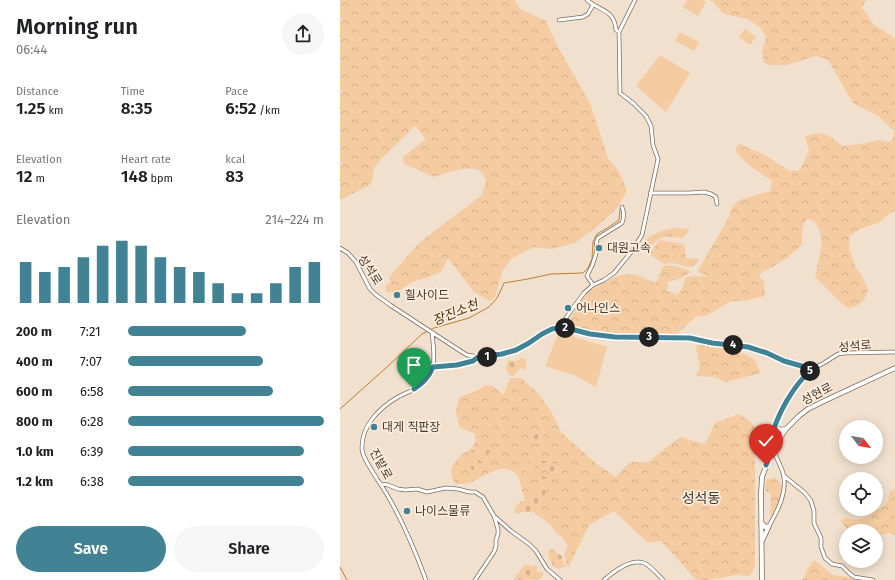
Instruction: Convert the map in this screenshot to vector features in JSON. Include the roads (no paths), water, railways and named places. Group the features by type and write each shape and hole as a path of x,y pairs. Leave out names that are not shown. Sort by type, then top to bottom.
{"main road":[{"name":"성현로","path":"762,580 762,478 773,448 789,426 808,409 895,368"},
{"path":"775,425 781,430 789,426"},
{"path":"761,521 765,527 769,526 761,543"}],"street":[{"path":"587,0 592,5 612,16 616,30 619,32"},
{"path":"563,327 564,321 584,293 593,285 614,273 632,251 642,234 658,159 653,145 651,126 646,116 620,93 619,32 635,0"},
{"path":"559,20 583,17 588,14 592,5"},
{"path":"650,193 704,192 716,197 717,204"},
{"path":"593,285 587,276 596,253 596,242 598,238 622,223 622,207"},
{"name":"성석로","path":"340,248 348,253 356,262 370,289 375,294 432,332"},
{"path":"432,332 467,355 478,357 502,354 516,350 552,329 563,327 590,334 615,337 690,338 712,343 748,347 767,353 784,361 812,369"},
{"path":"432,332 433,367 457,365 473,361 478,357"},
{"name":"성석로","path":"773,448 771,442 775,425 790,395 804,376 812,369 838,354 895,352"},
{"name":"진밭로","path":"426,580 413,547 389,498 369,466 362,451 366,427 373,417 399,396 420,385 427,378 433,367"},
{"path":"769,526 784,492 785,482 781,467 773,448"},
{"path":"784,476 805,493 811,501 814,511 814,523 821,538 821,547 825,558 832,564 842,566 854,577 873,580"},
{"path":"381,484 398,489 417,489 427,492 450,488 458,489 475,492 483,497 494,516 498,534 496,546 491,557 475,580"},
{"path":"494,516 529,544 536,551 547,569 560,580"},
{"path":"604,580 626,564 639,562 645,563 663,580"}],"waterway":[{"name":"장진소천","path":"340,409 422,334 434,328 469,318 489,307 497,298 504,283 551,274 583,273 588,268 592,259 593,242 597,234 619,220 620,209"},
{"path":"340,567 347,580"}],"place":[{"name":"대원고속","path":"599,248"},
{"name":"힐사이드","path":"397,295"},
{"name":"어나인스","path":"568,308"},
{"name":"대게 직판장","path":"374,427"},
{"name":"나이스물류","path":"407,511"}],"district":[{"name":"성석동","path":"701,498"}]}
